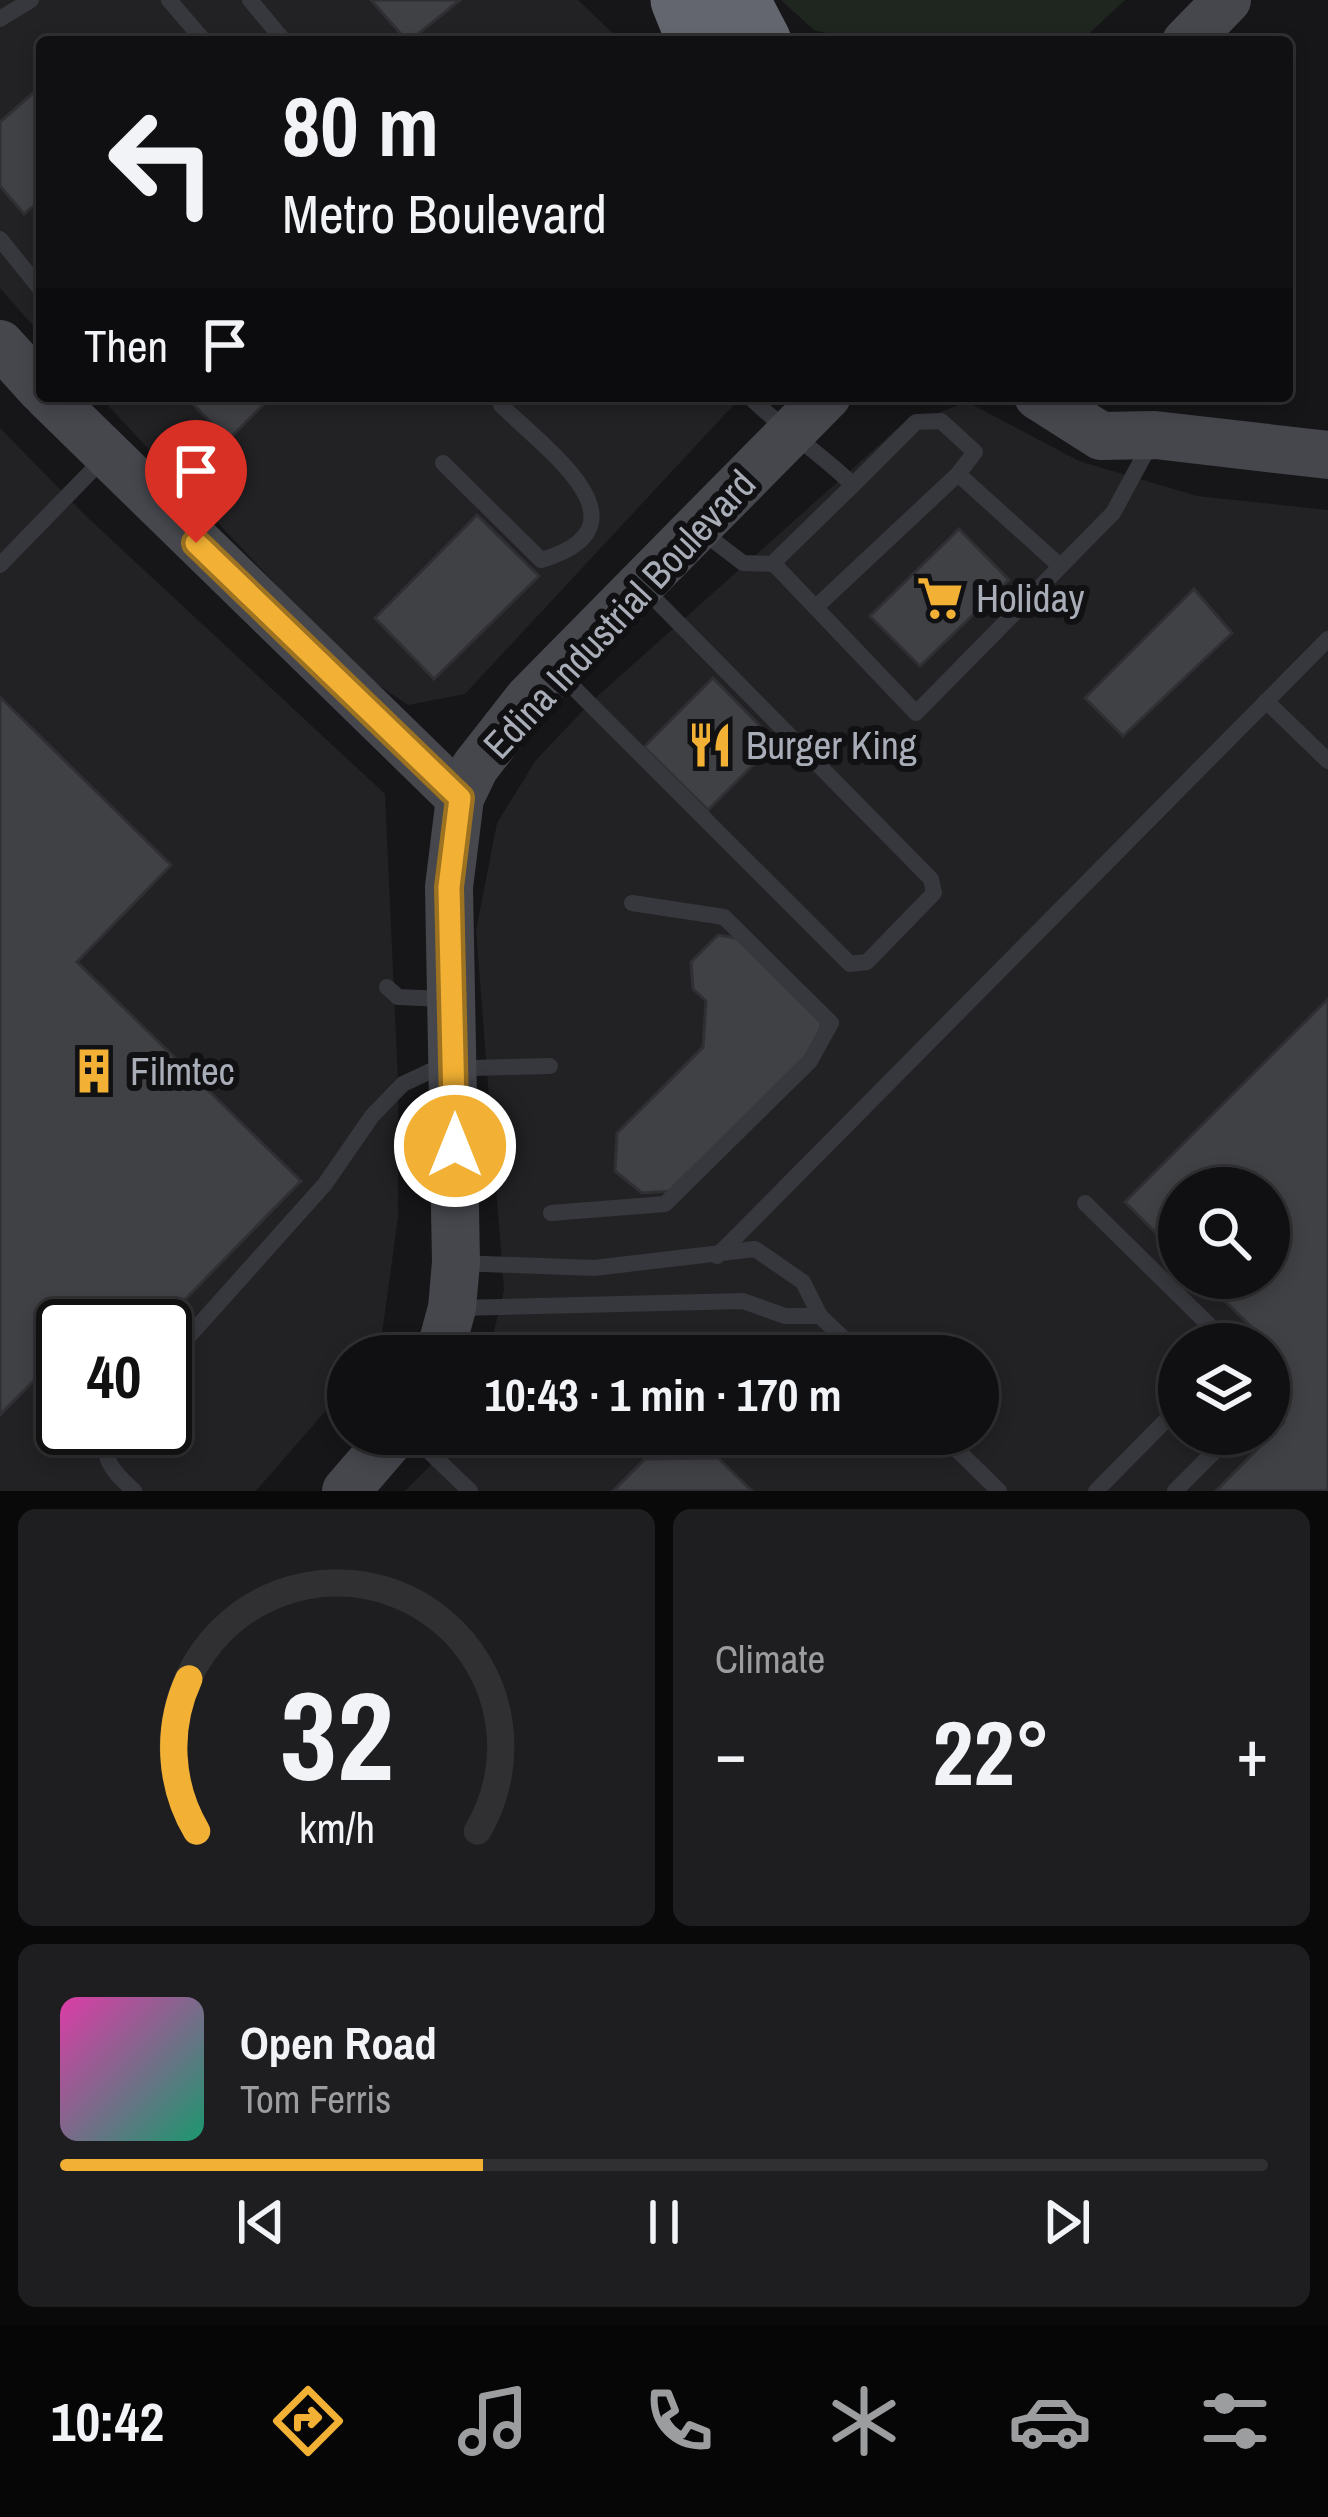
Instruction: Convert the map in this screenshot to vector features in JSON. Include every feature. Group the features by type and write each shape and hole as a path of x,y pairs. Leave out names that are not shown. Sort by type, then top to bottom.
{"highway":[{"path":"682,0 697,36"},
{"path":"738,0 757,36"}],"street":[{"path":"1192,36 1227,0"},
{"path":"58,402 106,456 460,798"},
{"name":"Edina Industrial Boulevard","path":"443,1335 454,1285 455,1068 449,887 460,798 498,735 556,670 821,402"},
{"path":"1047,402 1101,436 1155,435 1328,454"},
{"path":"1125,402 1155,435"},
{"path":"346,1491 377,1455"}],"lane":[{"path":"0,19 31,0"},
{"path":"169,0 200,36"},
{"path":"250,0 279,36"},
{"path":"0,239 36,284"},
{"path":"755,402 788,435 816,449 853,485"},
{"path":"443,463 541,560 569,552 587,535 595,522 584,488 501,405"},
{"path":"772,564 916,422 941,422 975,452 958,474 816,608"},
{"path":"696,527 743,562 772,564 916,713 1114,513 1155,435"},
{"path":"0,565 106,456"},
{"path":"958,474 1060,566"},
{"path":"556,670 850,964 867,962 934,893 931,879 640,584"},
{"path":"717,1256 1328,639"},
{"path":"1266,701 1328,761"},
{"path":"551,1213 664,1204 810,1061 831,1023 724,917 632,903"},
{"path":"387,987 398,997 451,999"},
{"path":"192,1333 325,1184 372,1115 404,1084 435,1069 550,1066"},
{"path":"1084,1203 1207,1323"},
{"path":"454,1285 755,1249 803,1282 820,1316 840,1335"},
{"path":"454,1285 742,1301 785,1316 820,1316"},
{"path":"1096,1491 1158,1428"},
{"path":"105,1455 134,1491"},
{"path":"433,1455 470,1491"},
{"path":"962,1455 999,1491"},
{"path":"1175,1491 1211,1455"}],"shaded area":[{"path":"0,0 578,0 616,36 36,36 36,329 0,288"},
{"path":"781,0 1125,0 1086,36 840,36 814,30"},
{"path":"105,402 736,402 465,694 408,705 356,670"},
{"path":"967,402 1079,461 1197,496 1328,510 1328,1491 405,1491 440,1455 999,1455 999,1335 493,1335 504,1290 476,930 497,823 536,760 591,702 898,428"},
{"path":"0,428 88,518 385,794 398,1080 398,1217 382,1335 327,1335 327,1409 256,1491 0,1491"}],"building":[{"path":"371,0 460,0 415,36 403,36"},
{"path":"36,90 36,204 24,214 0,186 0,122"},
{"path":"191,402 266,402 228,440"},
{"path":"477,515 539,576 434,679 375,618"},
{"name":"Holiday","path":"959,529 1009,580 920,666 870,616"},
{"path":"1194,589 1232,633 1123,736 1085,698"},
{"name":"Burger King","path":"713,678 776,742 708,810 644,747"},
{"name":"Filmtec","path":"0,697 171,865 77,962 301,1181 185,1299 36,1299 36,1378 0,1415"},
{"path":"718,935 743,939 822,1018 819,1043 672,1191 642,1193 615,1171 617,1133 703,1047 706,1001 693,989 691,962"},
{"path":"1328,999 1328,1491 1216,1491 1251,1455 1290,1455 1290,1323 1247,1323 1223,1299 1290,1299 1290,1167 1160,1167"},
{"path":"1158,1169 1158,1235 1125,1202"},
{"path":"718,1458 752,1491 613,1491 645,1459"}],"place":[{"name":"Holiday","path":"940,598"},
{"name":"Burger King","path":"710,745"},
{"name":"Filmtec","path":"94,1071"}],"route":[{"path":"196,543 460,798 449,887 455,1146"}]}
